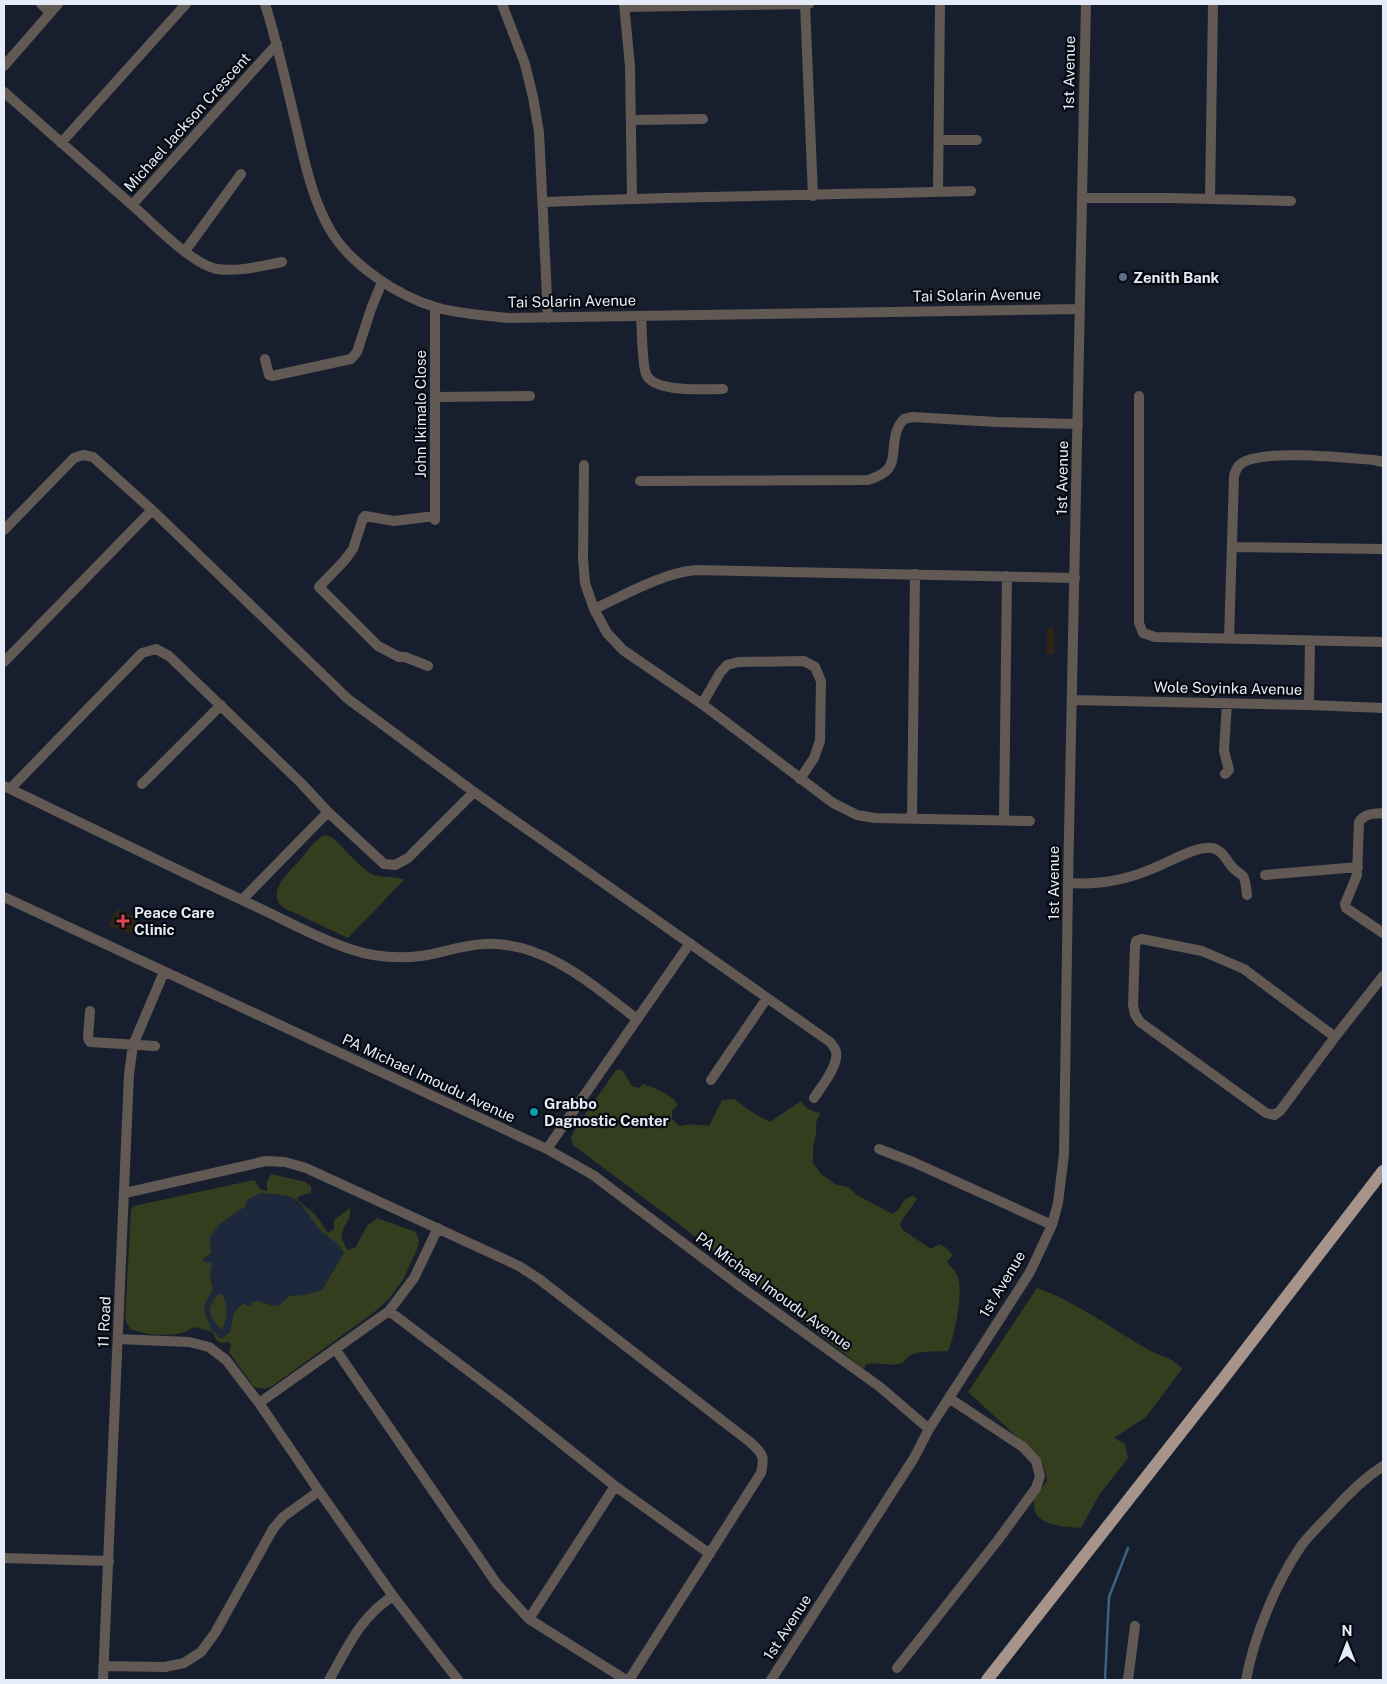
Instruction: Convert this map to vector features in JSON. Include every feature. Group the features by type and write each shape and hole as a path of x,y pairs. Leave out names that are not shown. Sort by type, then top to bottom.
{"main road":[{"path":"987,1680 1383,1171"}],"street":[{"path":"41,4 50,12"},
{"path":"4,66 58,4"},
{"path":"61,143 186,4"},
{"name":"Tai Solarin Avenue","path":"265,4 277,44 306,169 319,208 332,234 349,254 382,282 435,307 468,314 507,318 1080,309"},
{"path":"502,4 525,64 539,132 548,318"},
{"path":"632,198 632,120 625,5 807,4 813,196"},
{"path":"938,192 940,4"},
{"name":"1st Avenue","path":"771,1680 914,1458 929,1429 1030,1272 1052,1225 1058,1202 1064,1154 1086,4"},
{"path":"1210,199 1213,4"},
{"name":"Michael Jackson Crescent","path":"4,92 132,205 277,44"},
{"path":"632,120 703,119"},
{"path":"939,140 977,140"},
{"path":"185,251 241,174"},
{"path":"543,202 632,198 813,196 971,191"},
{"path":"1082,198 1291,201"},
{"path":"132,205 198,261 217,268 243,270 282,262"},
{"path":"265,359 269,375 272,376 351,359 357,352 382,282"},
{"name":"John Ikimalo Close","path":"428,666 405,657 399,657 378,646 319,587 353,550 365,516 394,520 434,518 435,307"},
{"path":"641,316 645,373 651,382 666,387 723,390"},
{"path":"435,398 530,396"},
{"path":"1139,396 1139,623 1143,632 1155,638 1383,642"},
{"path":"640,481 868,480 883,473 892,464 896,430 904,419 913,417 1078,424"},
{"path":"4,530 74,458 83,455 93,457 152,510 348,700 474,792 830,1042 836,1051 836,1061 814,1098"},
{"path":"1229,639 1234,476 1237,467 1243,462 1258,457 1308,456 1383,462"},
{"path":"584,465 583,558 585,583 594,609 607,633 624,650 702,704 833,803 857,815 875,818 1030,821"},
{"path":"4,662 152,510"},
{"path":"1232,547 1383,549"},
{"path":"594,609 667,576 696,570 1075,578"},
{"path":"912,818 915,574"},
{"path":"1004,820 1007,576"},
{"path":"1309,705 1310,641"},
{"path":"474,792 408,858 395,865 384,864 328,812 221,705 169,656 156,649 142,653 7,788 348,949 371,956 396,957 422,956 484,944 513,946 539,954 561,964 637,1019"},
{"path":"702,704 720,672 727,665 738,662 804,661 815,668 821,681 820,741 814,758 800,779"},
{"name":"Wole Soyinka Avenue","path":"1072,700 1383,708"},
{"path":"1225,774 1229,770 1224,751 1228,703"},
{"path":"142,784 221,705"},
{"path":"242,900 328,812"},
{"path":"1383,814 1368,815 1362,817 1359,822 1357,875 1346,900 1346,908 1383,933"},
{"path":"1068,884 1103,882 1129,876 1155,868 1176,858 1211,848 1218,850 1244,878 1247,895"},
{"path":"1265,875 1358,867"},
{"name":"PA Michael Imoudu Avenue","path":"4,897 547,1149 593,1175 744,1289 880,1387 929,1429"},
{"path":"1335,1037 1244,969 1202,951 1142,939 1136,941 1134,946 1133,1005 1135,1014 1140,1022 1266,1113 1274,1115 1280,1111 1383,976"},
{"path":"547,1149 690,943"},
{"name":"11 Road","path":"103,1680 129,1074 133,1044 164,972"},
{"path":"710,1080 767,998"},
{"path":"90,1011 88,1038 90,1042 155,1046"},
{"path":"879,1148 1052,1225"},
{"path":"125,1193 266,1161 285,1162 306,1168 519,1266 539,1279 750,1442 761,1452 764,1461 761,1473 627,1680 529,1620 497,1584 336,1350"},
{"path":"259,1403 389,1311 414,1278 438,1228"},
{"path":"389,1311 507,1400 615,1486 710,1554"},
{"path":"118,1339 189,1342 209,1347 226,1360 259,1403 393,1596 458,1680"},
{"path":"897,1668 1009,1525 1036,1488 1040,1476 1036,1461 1023,1448 949,1398"},
{"path":"1246,1680 1249,1662 1261,1625 1286,1573 1302,1546 1348,1494 1383,1466"},
{"path":"529,1620 615,1486"},
{"path":"103,1666 165,1667 184,1663 201,1652 215,1632 273,1529 283,1517 319,1492"},
{"path":"4,1558 109,1561"},
{"path":"329,1680 362,1623 373,1611 393,1596"},
{"path":"1128,1680 1135,1626"}],"shaded area":[{"path":"1047,628 1054,628 1054,654 1046,654"},
{"name":"Peace Care Clinic","path":"117,909 137,918 131,934 108,925"},
{"path":"260,1192 292,1198 325,1234 337,1241 344,1253 322,1290 304,1295 290,1296 279,1305 273,1306 258,1301 247,1306 231,1324 231,1331 221,1339 211,1329 204,1310 206,1301 213,1290 213,1283 207,1263 202,1259 211,1254 210,1237 221,1223 246,1206 247,1200"}],"green space":[{"path":"326,835 333,838 357,863 372,874 404,880 348,938 284,908 277,896 281,882 315,842"},
{"path":"616,1070 622,1070 632,1086 639,1088 643,1084 657,1089 672,1098 678,1105 672,1111 672,1119 679,1126 691,1124 709,1126 722,1100 734,1099 770,1122 801,1101 807,1108 820,1113 816,1123 813,1163 821,1174 837,1185 848,1187 857,1195 892,1214 898,1210 905,1199 913,1196 917,1199 902,1220 900,1225 903,1230 931,1249 939,1244 953,1255 947,1261 958,1277 960,1294 956,1325 948,1351 919,1352 909,1356 901,1363 891,1365 866,1364 864,1369 680,1225 573,1145 571,1138 575,1129"},
{"path":"271,1174 305,1182 311,1186 311,1193 299,1196 297,1200 315,1214 328,1233 334,1229 334,1220 350,1208 350,1216 342,1235 347,1250 355,1248 367,1226 377,1218 416,1232 419,1240 418,1247 404,1278 389,1299 373,1313 271,1387 264,1389 254,1387 229,1352 231,1345 228,1342 217,1341 212,1332 195,1327 178,1334 143,1333 130,1329 125,1319 131,1209 134,1206 254,1180 260,1189 267,1191 267,1182","holes":["260,1193 288,1196 296,1200 320,1230 337,1243 344,1253 322,1290 304,1295 290,1296 279,1305 273,1306 258,1301 252,1302 250,1306 247,1306 244,1303 234,1315 231,1331 221,1339 211,1329 204,1310 206,1301 213,1290 210,1271 212,1267 211,1262 207,1263 202,1259 211,1254 210,1237 221,1223 246,1206 247,1200"]},
{"path":"1037,1288 1080,1308 1149,1350 1170,1359 1182,1369 1146,1417 1114,1438 1125,1444 1128,1458 1099,1495 1081,1528 1055,1525 1038,1517 1035,1512 1033,1499 1047,1481 1041,1460 968,1392"},
{"path":"222,1294 227,1312 222,1330 211,1317 210,1309 217,1295"}],"waterway":[{"path":"1105,1680 1109,1597 1128,1548"}],"place":[{"name":"Zenith Bank","path":"1123,277"},
{"name":"Peace Care Clinic","path":"123,921"},
{"name":"Grabbo Dagnostic Center","path":"534,1112"}]}
